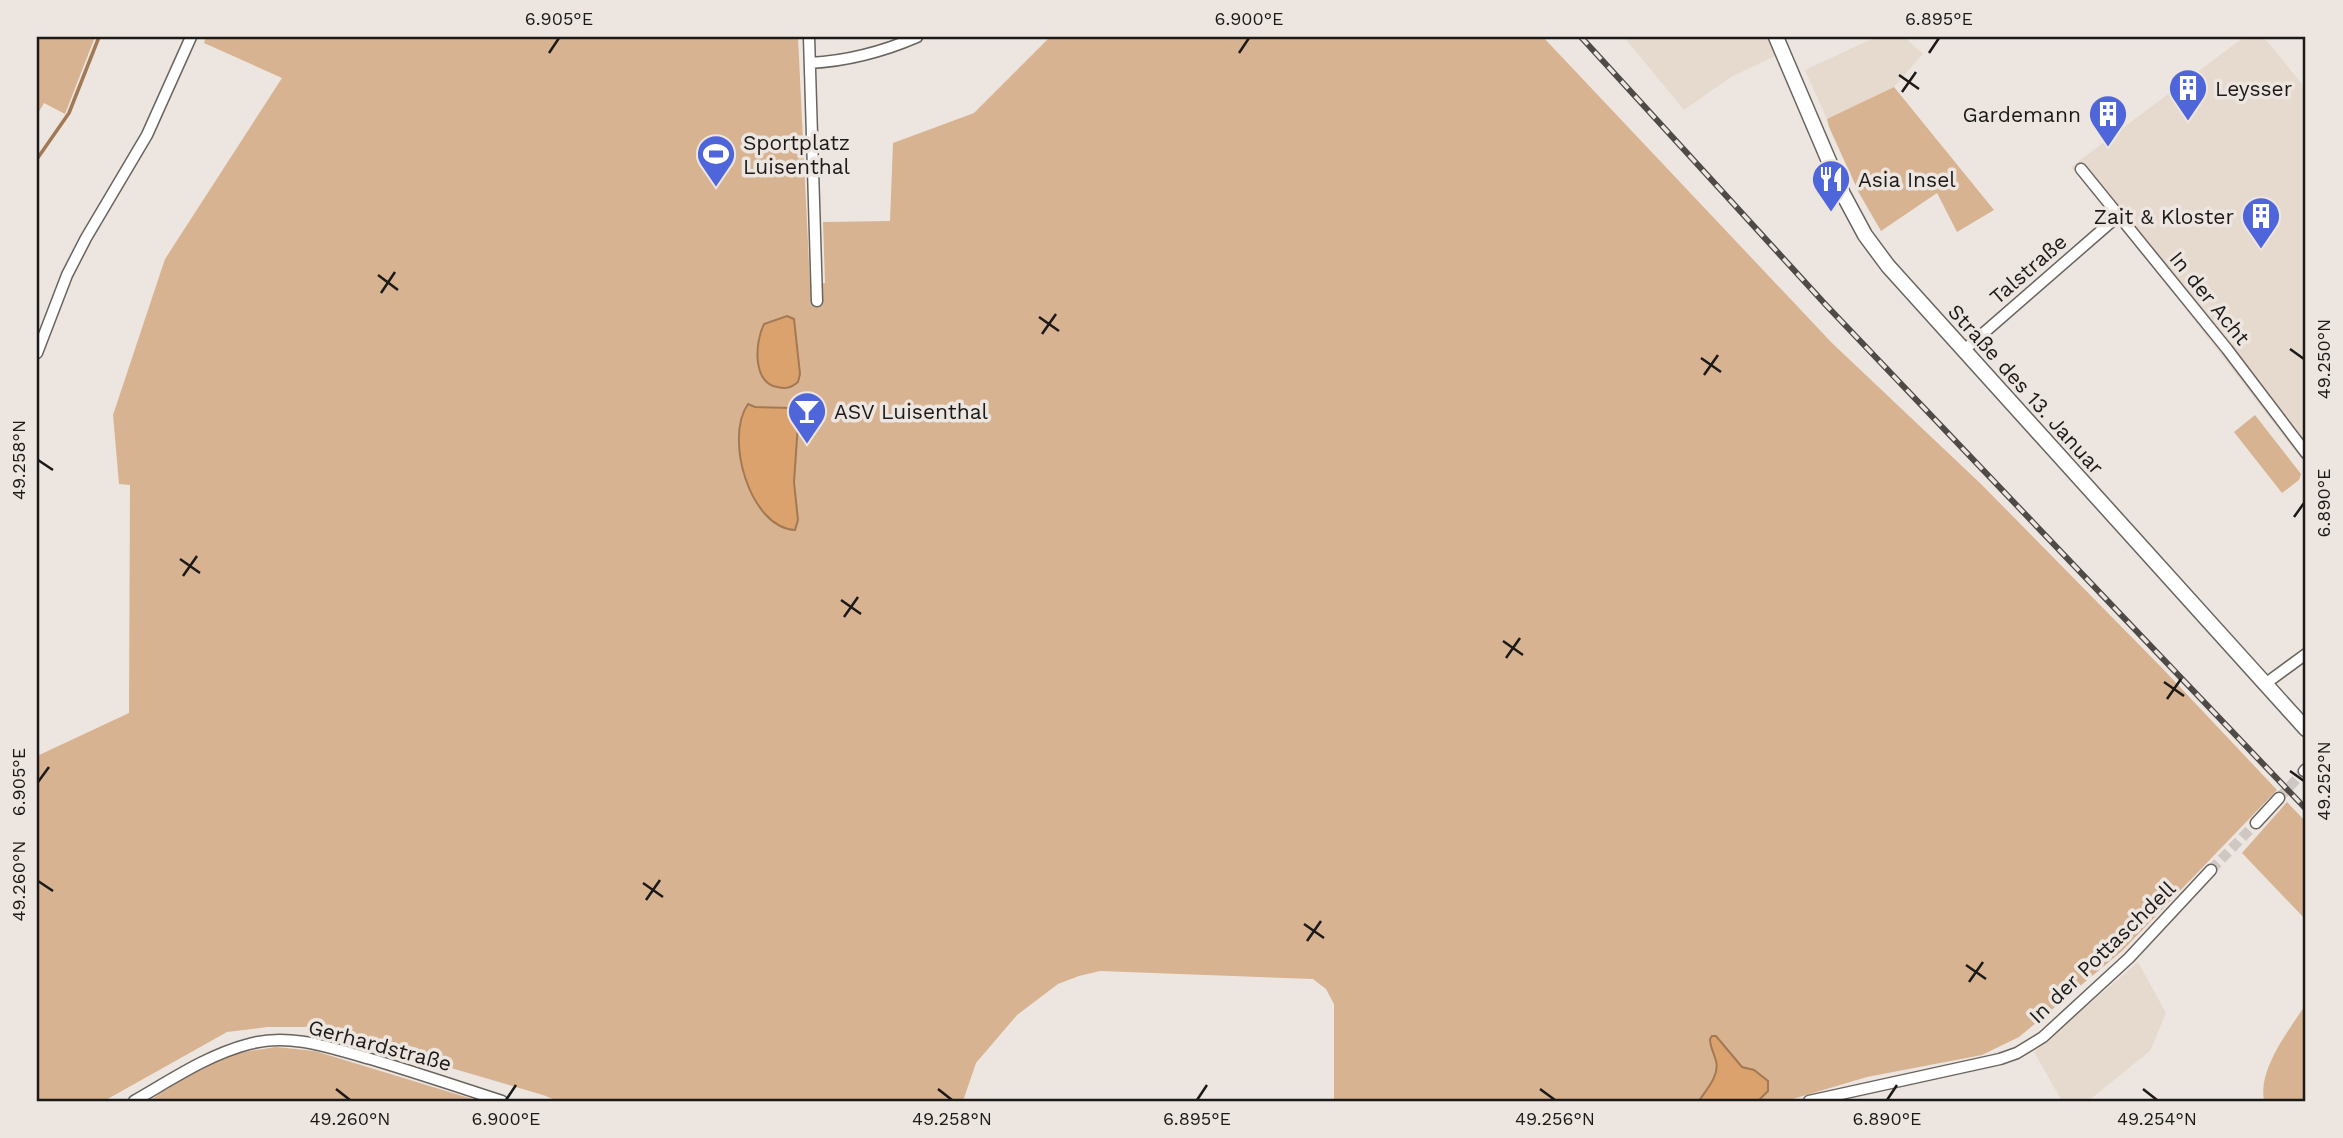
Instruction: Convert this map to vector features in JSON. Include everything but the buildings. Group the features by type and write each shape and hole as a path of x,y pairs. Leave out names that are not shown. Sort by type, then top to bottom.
{"main road":[{"name":"Straße des 13. Januar","path":"1776,37 1843,194 1865,236 1963,351 2306,729"}],"street":[{"path":"37,353 67,275 147,135 191,37"},
{"path":"809,37 817,301"},
{"path":"810,63 841,61 877,52 917,37"},
{"name":"In der Acht","path":"2081,169 2227,349 2306,453"},
{"name":"Talstraße","path":"1963,351 2118,216"},
{"path":"2265,684 2306,654"},
{"path":"2256,823 2279,797"},
{"name":"In der Pottaschdell","path":"1810,1101 2000,1059 2029,1047 2129,958 2211,870"},
{"name":"Gerhardstraße","path":"134,1101 225,1051 274,1040 310,1042 429,1076 502,1101"}],"shaded area":[{"path":"37,37 95,37 65,114 44,103 37,115"},
{"path":"206,37 798,37 810,284 825,283 823,222 890,221 893,143 974,113 1050,37 1543,37 1832,343 1982,485 2163,669 2277,790 2122,951 2019,1037 1982,1055 1867,1077 1786,1101 1334,1101 1334,1004 1326,989 1313,979 1100,971 1058,984 1017,1015 976,1063 963,1101 558,1101 311,1027 268,1027 227,1032 104,1101 37,1101 37,756 129,713 130,485 119,484 113,415 165,259 282,78 204,43"},
{"path":"1624,37 1771,37 1777,55 1731,77 1684,110"},
{"path":"1876,37 1904,37 1923,54 1894,87 1827,119 1805,70"},
{"path":"2244,37 2261,37 2267,41 2306,89 2306,465 2174,294 2071,167"},
{"path":"1894,87 1994,210 1957,232 1937,193 1881,231 1859,193 1827,119"},
{"path":"787,316 794,319 800,374 798,382 783,388 769,384 763,378 758,351 764,324"},
{"path":"748,404 755,407 791,408 798,424 794,482 798,520 795,530 779,525 765,514 746,479 740,458 739,438 741,419"},
{"path":"2255,415 2301,474 2299,480 2282,493 2234,432"},
{"path":"2287,802 2306,822 2306,920 2242,853"},
{"path":"2138,962 2166,1013 2150,1051 2088,1101 2062,1101 2034,1052"},
{"path":"2306,1004 2306,1101 2264,1101 2263,1089 2270,1063"},
{"path":"1712,1036 1716,1036 1742,1067 1754,1070 1768,1081 1768,1091 1758,1101 1699,1101 1716,1072 1716,1061 1710,1042"},
{"path":"276,1047 315,1051 479,1101 149,1101 218,1060 243,1052"}],"waterway":[{"path":"37,159 69,113 99,37"}],"tunnel":[{"path":"2279,798 2304,771"},
{"path":"2211,870 2256,823"}],"railway":[{"path":"1581,37 1825,304 2306,809"}],"place":[{"name":"Leysser","path":"2188,122"},
{"name":"Gardemann","path":"2108,148"},
{"name":"Sportplatz Luisenthal","path":"716,188"},
{"name":"Asia Insel","path":"1831,213"},
{"name":"Zait & Kloster","path":"2261,250"},
{"name":"ASV Luisenthal","path":"807,445"}]}
